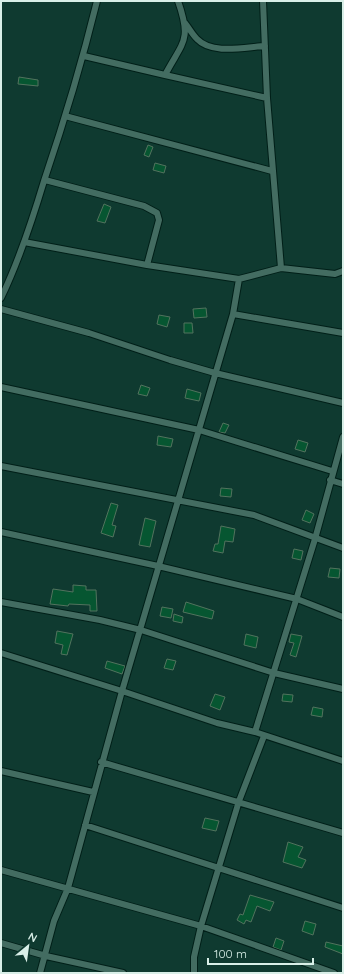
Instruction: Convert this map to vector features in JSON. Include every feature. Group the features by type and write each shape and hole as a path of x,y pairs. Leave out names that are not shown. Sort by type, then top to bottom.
{"street":[{"path":"1,298 24,242 45,180 84,56 97,1"},
{"path":"166,75 185,37 184,22 178,1"},
{"path":"263,1 267,98 281,268"},
{"path":"184,22 197,39 207,45 222,48 265,46"},
{"path":"84,56 267,98"},
{"path":"65,116 272,172"},
{"path":"45,180 144,206 157,213 159,220 147,265"},
{"path":"24,242 147,265 239,279 281,268 343,276"},
{"path":"335,274 343,271"},
{"path":"40,973 46,956 54,921 68,888 101,762 233,314 239,279"},
{"path":"1,310 89,333 170,360 215,373 343,403"},
{"path":"233,314 343,332"},
{"path":"1,387 199,430 332,471"},
{"path":"255,732 315,539 332,471 343,437"},
{"path":"1,466 89,485 178,499 254,515 286,526 315,539 343,548"},
{"path":"330,480 343,484"},
{"path":"1,532 158,566 297,599 343,616"},
{"path":"1,602 100,620 141,630 274,672 343,689"},
{"path":"1,653 217,723 255,732 343,761"},
{"path":"194,973 194,957 201,926 239,801 264,736"},
{"path":"101,762 239,801 343,833"},
{"path":"1,772 94,792"},
{"path":"85,825 343,908"},
{"path":"1,870 201,926 334,973"},
{"path":"1,943 46,956 123,973"}],"building":[{"path":"19,77 38,80 38,86 18,84"},
{"path":"148,145 153,147 149,157 144,155"},
{"path":"155,163 166,166 164,173 153,170"},
{"path":"104,204 111,207 105,223 97,221"},
{"path":"206,308 207,317 194,318 193,309"},
{"path":"159,315 170,317 167,327 157,324"},
{"path":"184,323 192,323 193,333 184,333"},
{"path":"141,385 150,388 147,396 138,394"},
{"path":"187,389 201,393 199,401 185,398"},
{"path":"223,423 229,425 225,433 219,432"},
{"path":"158,436 173,439 171,447 157,445"},
{"path":"298,440 308,443 305,452 295,449"},
{"path":"221,488 232,489 231,497 220,496"},
{"path":"111,503 118,505 112,525 116,526 113,537 101,533"},
{"path":"306,510 314,514 310,523 302,520"},
{"path":"145,518 156,521 150,547 139,545"},
{"path":"221,526 235,529 233,542 225,541 223,553 213,551 215,544 218,544"},
{"path":"294,549 303,551 301,560 292,558"},
{"path":"330,568 340,569 339,578 328,577"},
{"path":"73,585 86,586 86,590 96,590 97,611 90,611 90,605 69,604 68,606 50,604 53,589 73,592"},
{"path":"186,602 214,611 212,619 183,612"},
{"path":"162,607 173,609 171,618 160,616"},
{"path":"174,614 183,617 182,623 173,621"},
{"path":"57,631 73,634 67,655 61,654 63,645 55,643"},
{"path":"246,634 258,637 256,648 244,645"},
{"path":"291,634 302,636 296,657 290,655 294,643 289,642"},
{"path":"167,659 176,661 173,670 164,668"},
{"path":"107,661 125,666 122,674 105,668"},
{"path":"215,694 225,697 220,710 210,706"},
{"path":"283,694 293,695 292,702 282,701"},
{"path":"313,707 323,709 322,717 311,715"},
{"path":"205,818 219,821 216,831 202,828"},
{"path":"288,842 303,847 298,857 306,860 302,868 283,862"},
{"path":"250,895 274,902 270,911 257,906 251,922 246,920 244,924 237,920 240,914 243,915"},
{"path":"305,921 316,924 313,935 302,931"},
{"path":"276,938 284,941 281,950 273,947"},
{"path":"326,942 343,946 343,954 325,947"}]}
